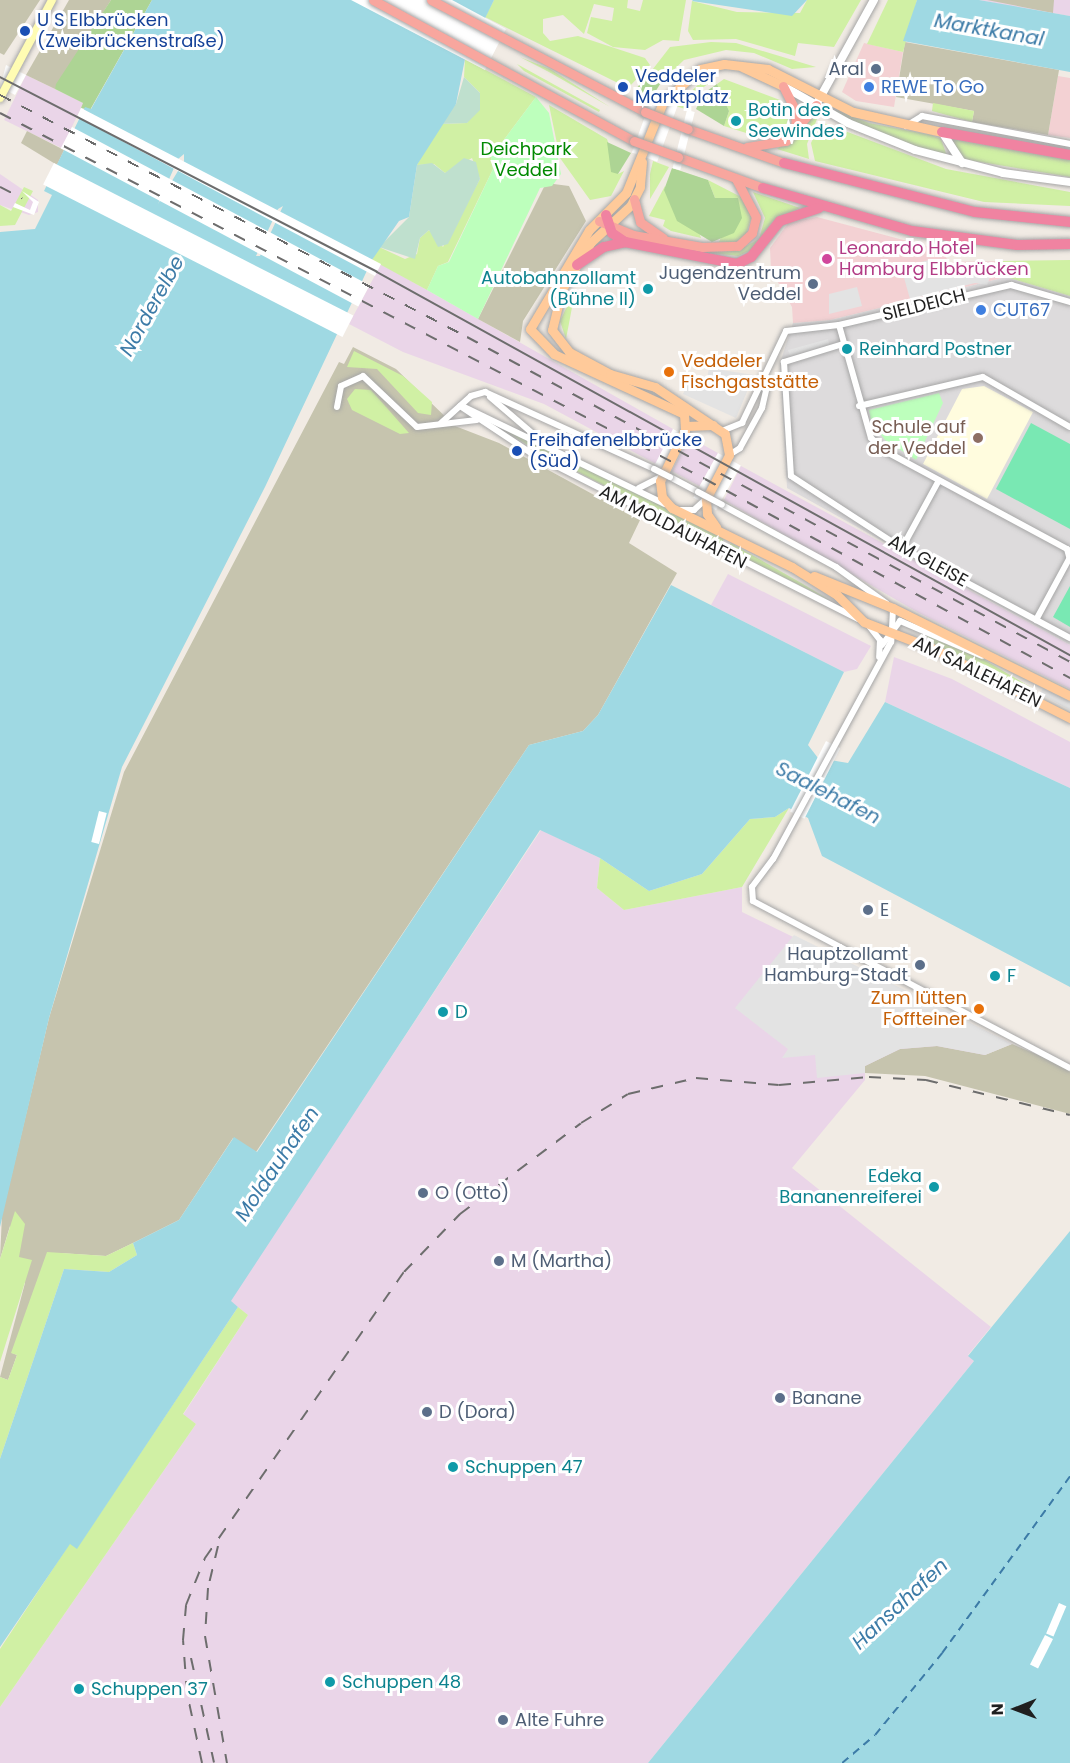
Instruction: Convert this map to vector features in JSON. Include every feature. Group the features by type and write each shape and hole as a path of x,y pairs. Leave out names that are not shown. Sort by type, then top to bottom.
{"highway":[{"path":"373,0 634,141 736,179 823,207 973,242 1070,244"},
{"path":"431,0 645,112 784,163 965,210 1053,220 1070,219"},
{"path":"783,86 796,112 795,133"},
{"path":"738,147 776,145 795,133 816,105"},
{"path":"942,132 1070,155"},
{"path":"605,221 668,241 719,248 746,241 755,227 755,211 736,179"},
{"path":"634,199 640,222 668,241"},
{"path":"577,265 604,248 625,242 738,264 751,257 780,221 823,207"},
{"path":"605,221 625,242"}],"main road":[{"path":"0,99 52,0"},
{"path":"735,64 783,86"},
{"path":"893,608 792,567 672,508 660,494 687,426 682,412 653,396 608,382 543,348 531,333 532,320 626,193 673,88 700,69 735,64 768,69 852,112 906,126 942,132"},
{"path":"642,156 634,199 605,221 577,265 553,314 558,343 610,374 655,387 719,428 729,455 706,499 708,519 719,530"},
{"path":"687,426 719,428"},
{"path":"792,567 837,595 864,622"},
{"name":"AM SAALEHAFEN","path":"893,608 1070,696"},
{"name":"AM MOLDAUHAFEN","path":"864,622 891,632"},
{"name":"AM SAALEHAFEN","path":"891,632 1070,718"}],"street":[{"path":"816,105 874,0"},
{"path":"783,86 874,135 963,163 1070,182"},
{"path":"906,126 922,116 1070,144"},
{"path":"942,132 963,163"},
{"name":"SIELDEICH","path":"762,376 779,338 786,331 839,325 1011,285 1070,302"},
{"path":"839,325 859,406 878,445 1067,549 1069,560 1036,620"},
{"name":"AM GLEISE","path":"843,344 786,360 791,476 902,548 1070,638"},
{"path":"337,407 341,386 363,376 417,427 460,419 480,422"},
{"path":"719,428 742,423 762,376"},
{"path":"729,455 740,448 762,408 767,387 762,376"},
{"path":"859,406 983,377 1070,427"},
{"path":"441,423 460,406 485,392"},
{"path":"485,392 543,441"},
{"path":"485,392 654,469 665,477 698,492 836,567 893,608"},
{"path":"460,406 543,441 672,508 694,510 706,499"},
{"name":"AM MOLDAUHAFEN","path":"460,406 480,422 864,622"},
{"path":"636,488 648,488 665,477"},
{"path":"902,548 939,480"},
{"name":"AM SAALEHAFEN","path":"878,660 881,647 896,622 893,608"},
{"path":"864,622 878,636 881,647"},
{"name":"AM SAALEHAFEN","path":"896,622 1011,665"},
{"path":"891,632 797,814 751,894 761,909 1070,1068"}],"shaded area":[{"path":"0,0 40,0 4,55 0,53"},
{"path":"69,0 111,0 55,89 26,75"},
{"path":"979,0 1070,0 1070,16 1005,5"},
{"path":"987,0 1054,0 1053,13"},
{"path":"905,42 1059,70 1048,135 972,122 974,111 896,97"},
{"name":"Aral","path":"864,43 903,52 894,107 856,101 842,92"},
{"path":"26,75 84,103 62,148 4,120"},
{"path":"1058,76 1070,78 1070,138 1048,135"},
{"path":"27,131 64,150 57,165 21,143"},
{"path":"0,174 38,200 38,212 29,215 0,205"},
{"path":"546,183 569,186 586,221 523,321 520,342 478,319"},
{"path":"817,217 941,250 949,262 1002,261 1006,277 830,320 793,323 792,307 771,270 770,248 789,222"},
{"path":"935,260 938,275 972,267 993,269 987,285 975,283 910,299 901,267"},
{"path":"381,264 673,429 656,464 544,404 403,352 349,324"},
{"path":"1006,277 1070,296 1070,645 787,488 780,363 793,323 830,320"},
{"path":"857,287 862,306 829,314 829,294"},
{"path":"828,339 829,344 790,356 788,350"},
{"path":"353,347 396,369 455,426 499,443 640,520 629,543 677,573 598,715 583,731 529,745 256,1152 233,1138 179,1220 106,1256 59,1253 12,1353 17,1355 8,1380 0,1377 25,1283 10,1226 0,1259 2,1215 49,1018 124,772 339,362 344,364"},
{"path":"709,368 754,375 736,418 683,394 689,381 705,389"},
{"name":"Schule auf der Veddel","path":"984,386 1033,412 987,499 923,464 962,389"},
{"path":"689,437 718,453 699,486 671,470"},
{"path":"741,466 1070,645 1070,689 919,613 724,500"},
{"path":"728,574 871,646 857,669 844,672 711,605"},
{"path":"894,657 952,679 1070,742 1070,788 885,702"},
{"path":"1043,688 1070,702 1070,710 1040,694"},
{"path":"541,830 600,858 597,888 624,910 742,887 742,912 1012,1044 985,1055 865,1066 865,1080 792,1168 991,1327 968,1355 974,1361 648,1763 0,1763 0,1707 196,1424 183,1415 248,1315 230,1301"},
{"path":"794,935 1012,1044 985,1055 937,1046 900,1049 865,1066 865,1073 817,1078 815,1055 782,1058 788,1049 735,1008"},
{"path":"1012,1044 1070,1068 1070,1114 925,1076 865,1073 865,1066 900,1049 937,1046 985,1055"}],"green space":[{"path":"111,0 152,0 90,110 81,108 83,103 55,89 56,84"},
{"path":"494,0 628,0 627,8 640,11 643,0 686,0 679,41 663,40 645,50 613,47 587,33 591,17 612,21 614,8 594,4 584,34 563,15 543,19 543,33 550,41 578,36 645,58 650,65 628,88 485,17"},
{"path":"807,0 861,0 834,47 798,43 795,56 736,39 693,40 688,31 692,1 737,12 800,13"},
{"path":"888,0 917,0 903,52 867,44"},
{"path":"711,42 736,43 816,67 792,69 754,53 726,50 684,60 662,81 649,74 670,47"},
{"path":"520,57 550,69 610,107 549,72"},
{"path":"465,59 536,97 491,157 493,169 448,262 438,266 427,290 372,260 379,247 405,259 417,254 420,238 429,230 443,247 480,179 472,158 445,173 434,164 417,165 439,124 467,123 480,93 464,77"},
{"path":"517,64 600,110 599,112 524,71"},
{"path":"649,74 662,81 652,97 634,91"},
{"path":"464,77 480,93 480,110 467,123 439,124 456,104"},
{"path":"724,79 780,100 789,116 784,132 762,138 724,126 729,111 717,84"},
{"path":"703,80 711,82 698,91 688,110 676,106"},
{"path":"717,84 729,111 724,126 696,109 704,93"},
{"name":"Deichpark Veddel","path":"536,97 549,113 561,174 552,186 540,188 478,319 427,290 438,266 449,262 493,169 491,157"},
{"path":"933,103 974,111 972,122 932,111"},
{"path":"549,105 607,139 618,174 624,171 611,196 590,200 560,158"},
{"path":"836,110 869,123 941,139 947,156 908,145 834,113"},
{"path":"812,117 817,119 807,144 809,159 777,149"},
{"path":"821,122 946,169 1070,192 1070,206 984,202 815,161 811,143"},
{"path":"952,139 1070,160 1070,177 962,159"},
{"path":"607,142 631,153 618,174 611,172"},
{"path":"464,158 476,162 480,179 448,244 438,247 429,230 420,238 415,259 379,247 409,217 417,165 432,163 445,173"},
{"path":"653,161 669,167 650,199 650,174"},
{"path":"672,168 708,180 715,198 738,198 742,218 734,233 712,242 677,221 664,190"},
{"path":"708,180 745,199 752,216 746,234 736,242 719,242 738,198 715,198"},
{"path":"665,186 675,215 698,229 701,238 671,231 663,226 665,220 649,216"},
{"path":"24,187 33,191 15,225 0,226 0,205 11,211"},
{"path":"753,192 800,208 773,221 751,250 738,256 704,252 737,251 759,239 765,218"},
{"path":"1070,260 1070,296 1006,277 1002,261"},
{"path":"572,296 574,297 566,339 560,321"},
{"path":"354,351 403,376 432,402 431,415 418,413 377,369 347,367"},
{"path":"355,389 371,390 409,433 400,434 352,410 347,399"},
{"path":"939,393 943,403 916,460 885,440 871,421 869,410"},
{"path":"480,415 628,488 724,539 720,545 537,451"},
{"path":"1031,423 1070,444 1070,529 996,489"},
{"path":"731,543 803,584 831,601 727,549"},
{"path":"1070,586 1070,627 1053,617"},
{"path":"926,635 983,659 1032,688 1029,693 935,646"},
{"path":"789,808 742,887 624,910 597,888 600,858 649,891 702,874 750,819 775,817"},
{"path":"15,1211 25,1224 19,1257 32,1260 0,1362 0,1259"},
{"path":"133,1243 137,1255 109,1272 64,1269 0,1459 0,1377 8,1380 17,1355 11,1353 47,1252 106,1256"},
{"path":"238,1307 248,1315 183,1414 196,1424 0,1707 0,1649 70,1543 77,1548"}],"water":[{"name":"Norderelbe","path":"152,0 494,0 465,59 456,104 417,165 409,217 399,221 372,260 265,487 122,767 49,1018 0,1227 0,232 35,229 52,195 44,191 85,107 91,109","holes":["184,154 184,161 158,204 178,159","283,206 260,256 256,256 278,209"]},
{"path":"693,0 807,0 792,16 692,1"},
{"name":"Marktkanal","path":"917,0 979,0 1070,16 1070,72 903,41"},
{"path":"671,585 844,672 808,745 818,758 848,763 885,702 1070,788 1070,987 822,856 808,818 789,808 775,817 750,819 702,874 649,891 600,858 540,830 231,1301 238,1307 77,1549 70,1544 0,1647 0,1459 64,1269 109,1272 137,1255 133,1243 179,1220 234,1137 257,1152 529,745 583,731 598,715"},
{"name":"Hansahafen","path":"1070,1231 1070,1763 648,1763 974,1361 968,1356"}],"pier":[{"path":"351,0 452,0 506,29 485,70"},
{"path":"6,65 26,75 15,95 0,87"},
{"path":"652,97 677,106 657,162 632,152"},
{"path":"81,108 381,264 375,276 77,117"},
{"path":"687,110 695,112 680,170 672,168"},
{"path":"72,127 370,285 358,306 61,148"},
{"path":"54,163 353,316 342,337 43,184"},
{"path":"22,191 39,202 34,215 13,207 15,203 30,210 33,202"},
{"path":"673,429 689,437 666,482 650,474"},
{"path":"718,453 741,466 716,510 693,498"},
{"path":"826,741 840,748 804,819 790,811"},
{"path":"99,811 107,813 99,844 91,842"},
{"path":"1059,1603 1066,1606 1053,1637 1046,1633"},
{"path":"1045,1635 1053,1639 1038,1668 1030,1664"}],"ferry route":[{"path":"842,1763 875,1735 942,1653 1070,1476"}],"tram line":[{"path":"0,77 377,272 1070,655"}],"railway":[{"path":"0,95 467,337 1070,662"},
{"path":"0,113 705,479 1070,678"},
{"path":"0,187 22,198"},
{"path":"202,1763 187,1693 183,1640 186,1605 205,1558 404,1272 460,1214 581,1123 628,1094 696,1078 779,1085 869,1077 926,1080 1070,1115"},
{"path":"218,1546 208,1588 205,1636 227,1763"},
{"path":"191,1658 214,1763"}],"place":[{"name":"U S Elbbrücken (Zweibrückenstraße)","path":"25,31"},
{"name":"Aral","path":"876,69"},
{"name":"Veddeler Marktplatz","path":"623,87"},
{"name":"REWE To Go","path":"869,87"},
{"name":"Botin des Seewindes","path":"736,121"},
{"name":"Leonardo Hotel Hamburg Elbbrücken","path":"827,259"},
{"name":"Jugendzentrum Veddel","path":"813,284"},
{"name":"Autobahnzollamt (Bühne II)","path":"648,289"},
{"name":"CUT67","path":"981,310"},
{"name":"Reinhard Postner","path":"847,349"},
{"name":"Veddeler Fischgaststätte","path":"669,372"},
{"name":"Schule auf der Veddel","path":"978,438"},
{"name":"Freihafenelbbrücke (Süd)","path":"517,451"},
{"name":"E","path":"868,910"},
{"name":"Hauptzollamt Hamburg-Stadt","path":"920,965"},
{"name":"F","path":"995,976"},
{"name":"Zum lütten Foffteiner","path":"979,1009"},
{"name":"D","path":"443,1012"},
{"name":"Edeka Bananenreiferei","path":"934,1187"},
{"name":"O (Otto)","path":"423,1193"},
{"name":"M (Martha)","path":"499,1261"},
{"name":"Banane","path":"780,1398"},
{"name":"D (Dora)","path":"427,1412"},
{"name":"Schuppen 47","path":"453,1467"},
{"name":"Schuppen 48","path":"330,1682"},
{"name":"Schuppen 37","path":"79,1689"},
{"name":"Alte Fuhre","path":"503,1720"}],"water label":[{"name":"Saalehafen","path":"828,793"},
{"name":"Moldauhafen","path":"277,1164"}]}
